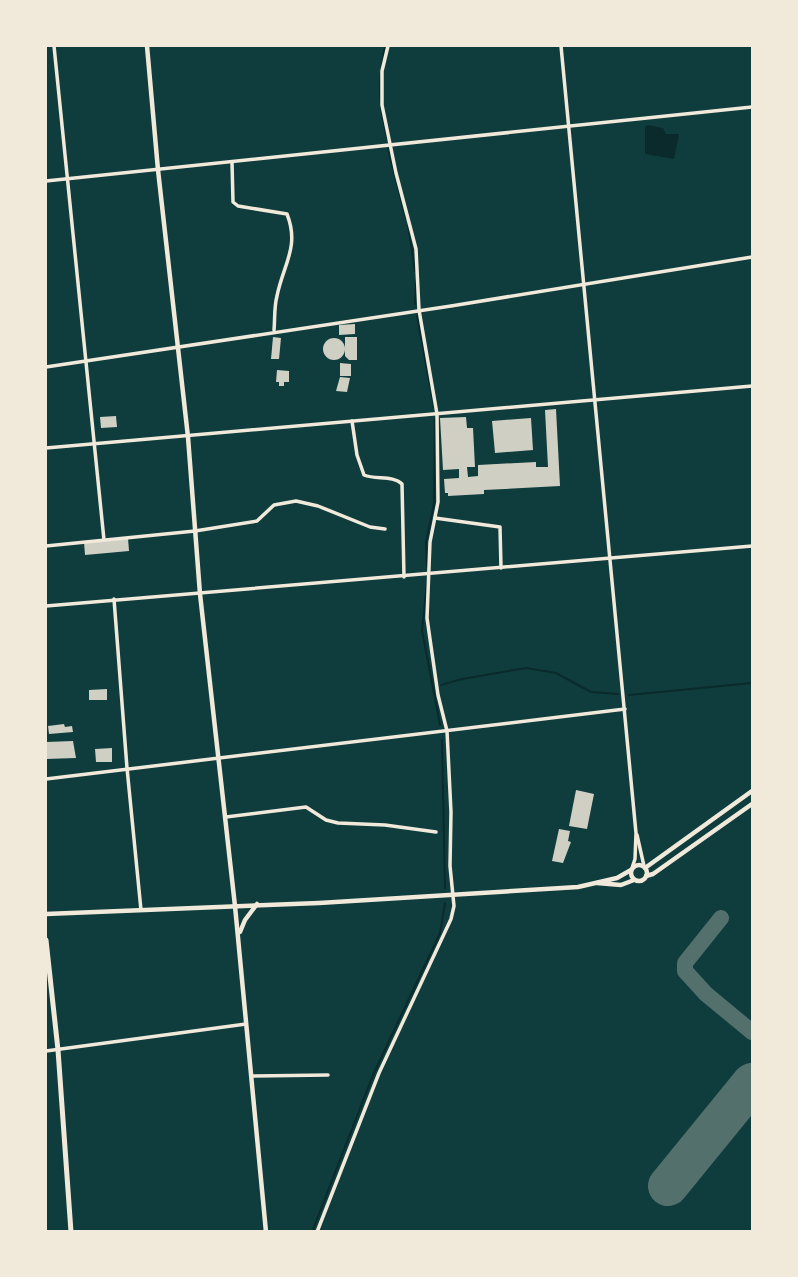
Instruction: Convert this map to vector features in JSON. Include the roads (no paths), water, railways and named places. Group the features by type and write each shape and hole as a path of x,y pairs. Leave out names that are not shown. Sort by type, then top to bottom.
{"main road":[{"path":"46,940 58,1050 71,1231"}],"street":[{"path":"54,46 104,540"},
{"path":"147,46 188,437 200,594 239,939 266,1231"},
{"path":"317,1231 379,1073 451,919 454,906 450,866 451,812 447,731 438,695 427,618 430,542 438,502 437,414 419,310 416,249 382,105 382,71 388,46"},
{"path":"561,46 636,833 635,859 631,869 634,880"},
{"path":"46,181 752,107"},
{"path":"232,162 233,202 238,206 287,214 292,232 287,267 276,296 274,331"},
{"path":"46,367 752,257"},
{"path":"46,448 752,386"},
{"path":"352,421 356,455 364,474 371,478 397,480 402,484 404,577"},
{"path":"46,546 195,531 257,521 274,505 296,500 370,527 385,529"},
{"path":"435,518 500,527 501,568"},
{"path":"46,606 752,547"},
{"path":"114,599 141,910"},
{"path":"46,779 625,709"},
{"path":"46,914 578,887 617,878 636,865 645,867 752,791"},
{"path":"596,883 621,885 642,880 752,804"},
{"path":"226,817 306,807 326,820 338,823 386,825 436,832"},
{"path":"636,833 646,876"},
{"path":"239,939 245,920 257,904"},
{"path":"46,1051 246,1024"},
{"path":"251,1076 328,1075"}],"water":[{"path":"648,125 663,128 666,134 679,134 674,159 645,154 645,127"}],"waterway":[{"path":"385,46 380,92 387,138"},
{"path":"388,149 406,219"},
{"path":"408,225 415,271"},
{"path":"415,304 416,280"},
{"path":"417,316 434,407"},
{"path":"427,567 426,542 434,504 435,419"},
{"path":"427,583 422,630 440,725"},
{"path":"441,685 526,668 556,673 591,692 618,694"},
{"path":"629,695 752,683"},
{"path":"442,740 445,888"},
{"path":"312,1232 373,1075 440,933 445,903"}]}
